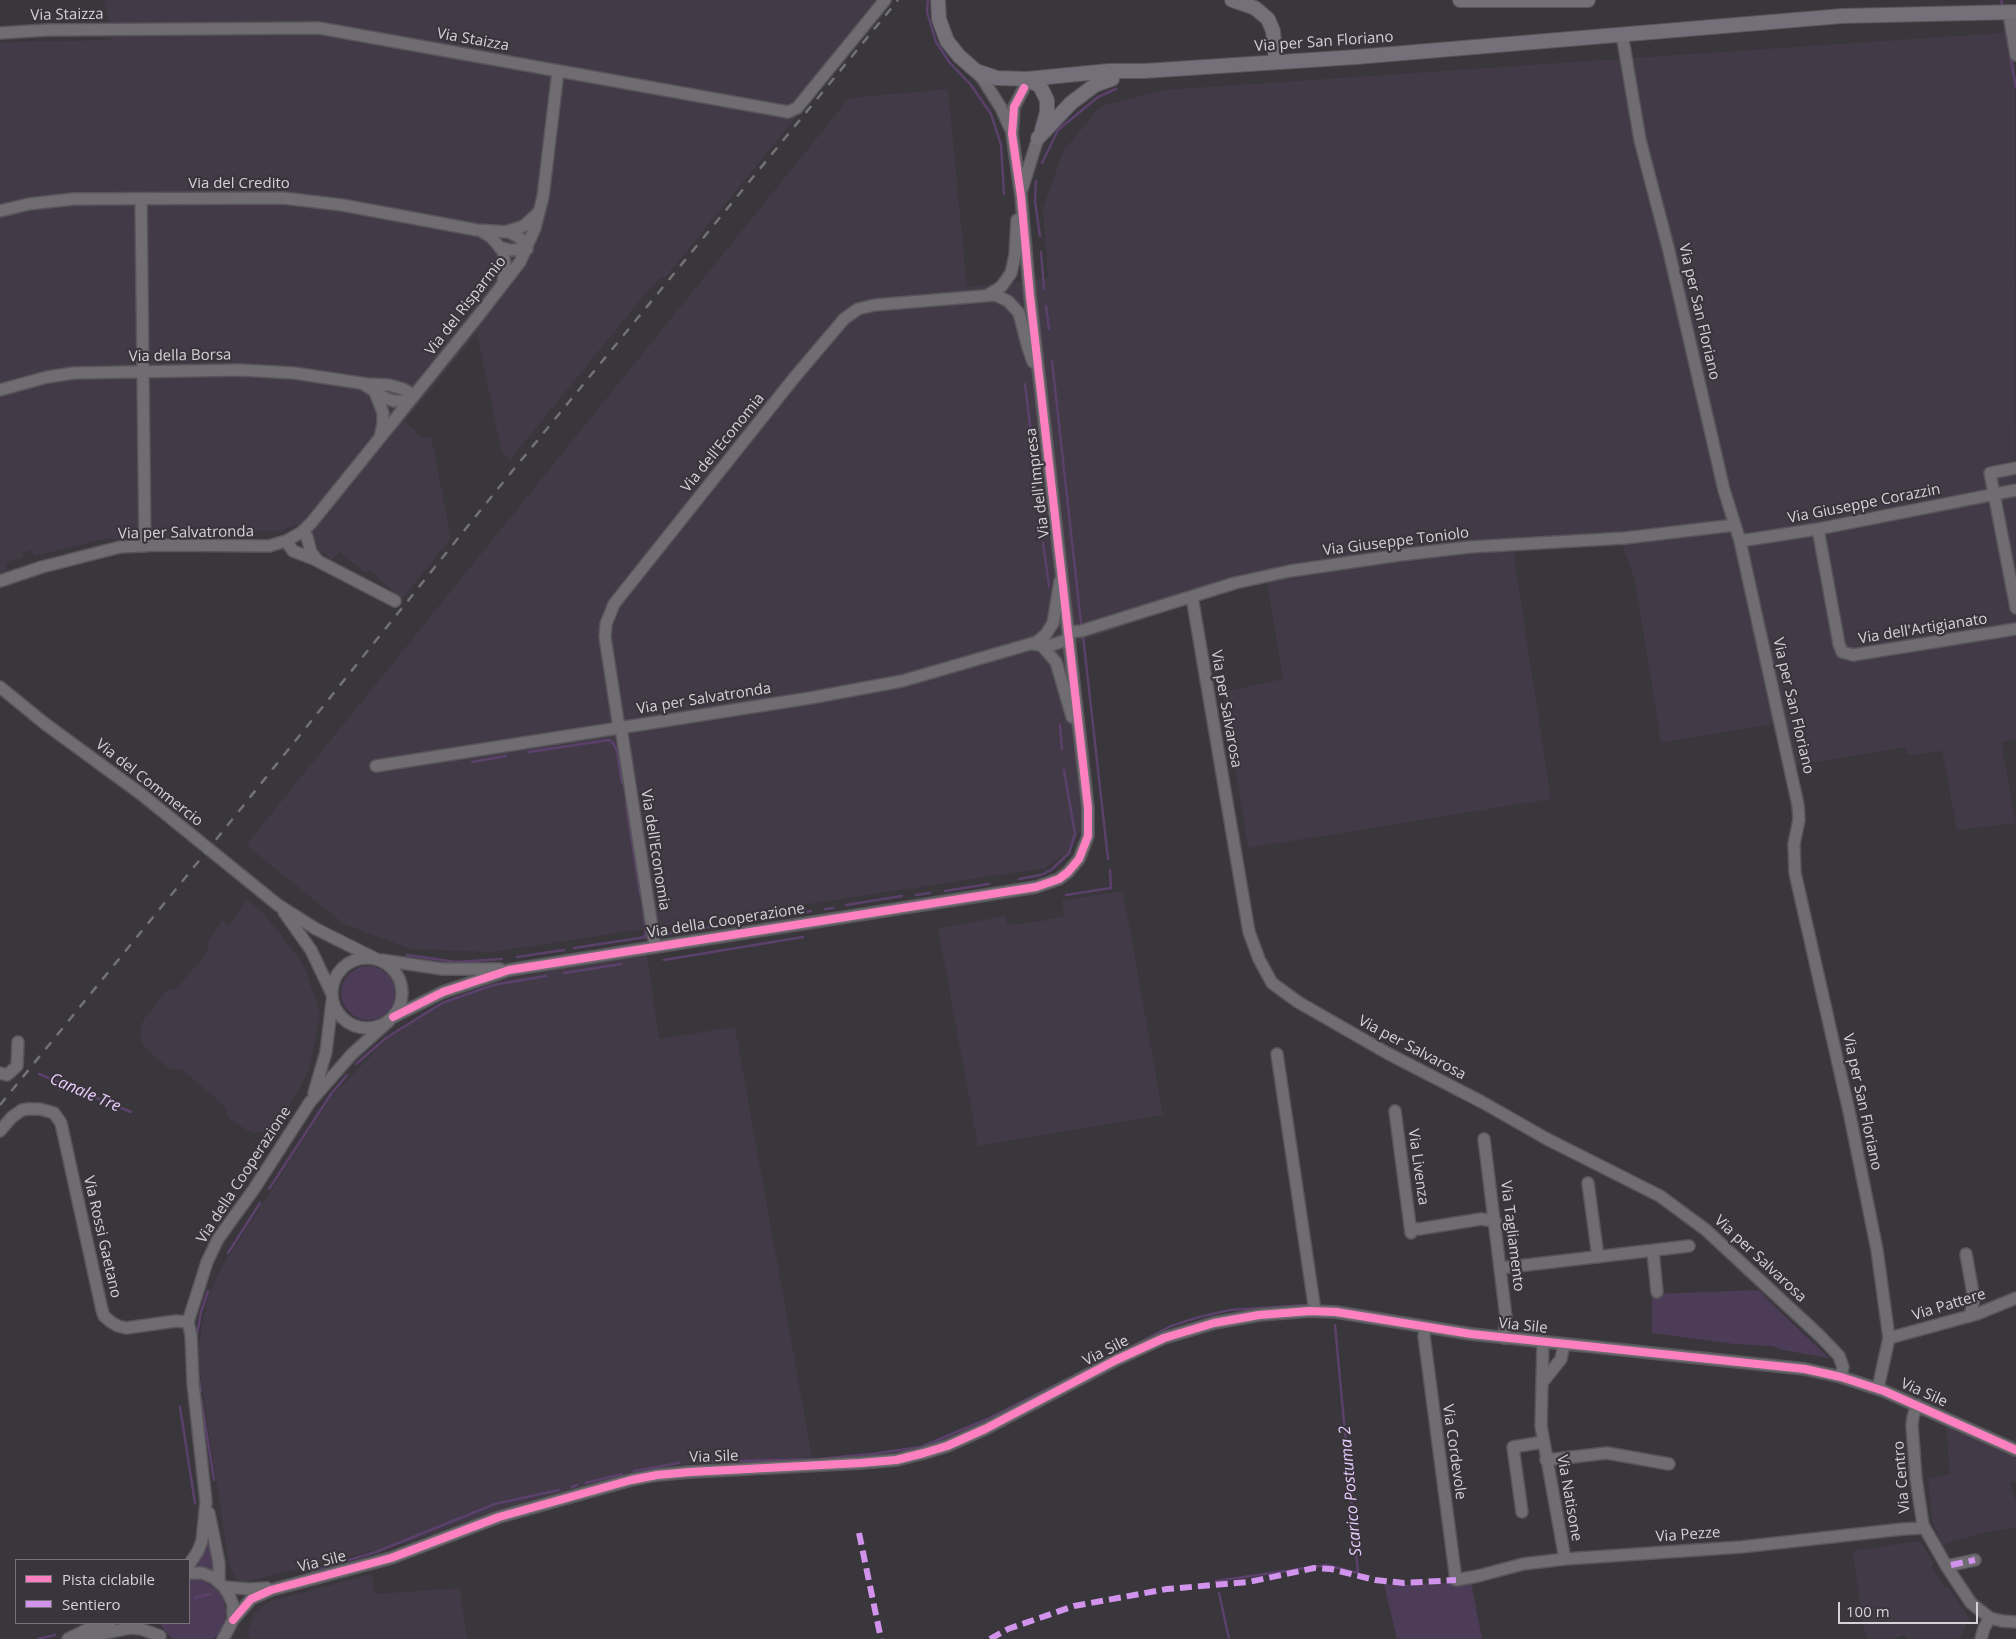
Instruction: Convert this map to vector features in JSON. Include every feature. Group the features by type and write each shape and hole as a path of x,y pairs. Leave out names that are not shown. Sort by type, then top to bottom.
{"main road":[{"path":"938,0 938,17 946,38 956,53 977,72"},
{"path":"1232,0 1255,8 1268,19 1273,31 1276,61"},
{"path":"1460,0 1588,0"},
{"name":"Via per San Floriano","path":"977,72 997,78 1032,84 1144,71 1384,54 1842,16 1983,12 2012,13"},
{"path":"1038,138 1071,102 1091,88 1113,75 1144,71"},
{"path":"1032,84 1045,93 1048,109 1038,138"}],"street":[{"name":"Via Staizza","path":"0,34 48,30 313,27 790,112 797,108 885,0"},
{"path":"2012,13 2016,55"},
{"name":"Via per San Floriano","path":"1622,34 1640,140 1668,247 1724,490 1740,541 1796,798 1799,820 1794,844 1795,873 1850,1116 1877,1250 1889,1338 1878,1388"},
{"name":"Via del Risparmio","path":"312,522 502,287 527,248 540,210 558,71"},
{"name":"Via dell'Impresa","path":"977,72 1001,108 1012,134"},
{"name":"Via dell'Impresa","path":"1032,84 1014,107 1012,134 1021,197 1089,829 1082,854 1068,872"},
{"name":"Via dell'Impresa","path":"1021,197 1026,172 1038,138"},
{"path":"988,295 1001,287 1011,273 1015,255 1021,197"},
{"name":"Via del Credito","path":"0,211 56,200 261,198 299,200 354,207 477,230 505,232 519,237 527,248"},
{"path":"141,200 145,546"},
{"name":"Via del Credito","path":"505,232 524,226 540,210"},
{"name":"Via del Credito","path":"477,230 488,235 500,246"},
{"path":"500,246 507,250 527,248"},
{"path":"500,246 506,264 502,287"},
{"name":"Via dell'Economia","path":"655,946 605,637 606,624 612,607 623,590 835,329 850,315 864,307 994,295 1008,301 1019,314 1028,348 1039,376"},
{"name":"Via della Borsa","path":"0,390 38,379 69,373 262,371 312,375 392,386 412,398"},
{"name":"Via della Borsa","path":"361,383 392,401 412,398"},
{"path":"375,391 383,413 383,427 378,440"},
{"path":"2016,468 1990,473 2016,608"},
{"name":"Via Giuseppe Corazzin","path":"1740,541 2016,490"},
{"name":"Via per Salvatronda","path":"0,582 33,569 104,551 145,546 264,546 286,541 303,531 312,522"},
{"name":"Via Giuseppe Toniolo","path":"1069,635 1235,583 1290,571 1400,555 1546,541 1625,538 1734,525"},
{"name":"Via dell'Artigianato","path":"1818,528 1837,637 1842,652 1853,655 2016,629"},
{"path":"303,531 307,537 312,555 318,561"},
{"path":"286,541 291,550 318,561 395,602"},
{"path":"1062,571 1054,620 1038,642 1051,654 1056,662 1074,722 1080,734"},
{"name":"Via per Salvarosa","path":"1192,597 1250,932 1259,959 1272,984 1298,1002 1386,1052 1490,1106 1547,1139 1660,1196 1706,1230 1820,1336 1839,1356 1843,1367 1841,1377"},
{"name":"Via per Salvatronda","path":"376,766 885,685 1038,642 1055,635 1069,635"},
{"name":"Via del Commercio","path":"0,687 44,723 142,794 278,905 328,935 377,959"},
{"name":"Via della Cooperazione","path":"377,959 442,969 517,968 1036,887 1055,881 1068,872"},
{"name":"Via del Commercio","path":"278,905 311,950 332,996"},
{"path":"360,958 377,959 394,970 402,987 400,1006 391,1019 370,1028 356,1026 339,1014 332,996 334,981 337,974 347,964 360,958"},
{"name":"Via della Cooperazione","path":"231,1629 233,1605 221,1584 219,1563 206,1502 192,1383 191,1335 188,1322 207,1262 218,1239 254,1189 310,1102 352,1054 391,1019 449,990 517,968"},
{"name":"Via della Cooperazione","path":"310,1102 318,1082 326,1052 332,996"},
{"path":"0,1073 7,1074 17,1066 18,1042"},
{"path":"1277,1054 1315,1311"},
{"name":"Via Rossi Gaetano","path":"0,1131 12,1117 22,1110 46,1110 54,1114 61,1123 104,1316 110,1322 123,1328 176,1321 188,1322"},
{"name":"Via Livenza","path":"1395,1111 1411,1230 1481,1219 1495,1221"},
{"name":"Via Tagliamento","path":"1484,1139 1506,1317 1504,1338"},
{"path":"1588,1183 1598,1257"},
{"path":"1501,1268 1689,1246"},
{"path":"1653,1251 1657,1292"},
{"path":"1966,1254 1974,1299 1970,1316"},
{"name":"Via Pattere","path":"1889,1338 1970,1316 2016,1298"},
{"name":"Via Sile","path":"190,1573 202,1574 221,1584 250,1590 282,1586 391,1558 499,1517 569,1496 638,1479 684,1472 896,1460 947,1446 985,1429 1139,1349 1180,1332 1237,1318 1315,1311 1504,1338 1805,1369 1878,1388 2016,1450"},
{"name":"Via Cordevole","path":"1424,1328 1456,1580"},
{"name":"Via Natisone","path":"1543,1342 1541,1420 1543,1442 1565,1559"},
{"path":"1542,1383 1561,1359 1564,1344"},
{"name":"Via Centro","path":"1917,1405 1912,1426 1920,1511 1924,1528 1968,1599 1976,1608 1990,1618"},
{"name":"Via Natisone","path":"1522,1512 1513,1447 1543,1442"},
{"path":"1546,1460 1607,1453 1669,1464"},
{"name":"Via della Cooperazione","path":"190,1563 202,1541 206,1502"},
{"name":"Via Pezze","path":"1456,1580 1524,1564 1565,1559 1741,1547 1924,1528"},
{"path":"1951,1564 1975,1560"},
{"name":"Via Sile","path":"224,1639 252,1599 282,1586"},
{"path":"1981,1639 1984,1628 1990,1618 2016,1622"},
{"path":"68,1639 88,1629 106,1624"},
{"path":"154,1624 161,1637"},
{"path":"77,1639 130,1628 141,1629 161,1637"}],"shaded area":[{"path":"105,0 876,0 825,63 805,106 665,278 660,278 641,299 510,460 501,451 477,333 405,421 423,438 431,436 451,538 402,599 369,570 366,573 339,552 332,560 318,549 316,543 296,524 282,531 183,531 178,537 115,540 109,538 34,556 32,550 22,553 23,557 6,563 7,570 0,573 0,43 111,40"},
{"path":"2015,32 2016,739 2001,742 2016,823 1957,830 1942,751 1908,755 1905,747 1795,766 1785,722 1661,743 1635,580 1622,545 1513,550 1551,799 1248,848 1223,692 1283,679 1267,581 1206,596 1066,647 1085,822 1071,849 1045,868 493,952 411,949 344,924 246,845 849,98 948,89 967,287 1048,278 1043,208 1064,150 1101,106 1164,90"},
{"path":"1123,891 1163,1115 978,1146 938,928 1006,916 1007,925 1042,921 1064,916 1062,900"},
{"path":"247,900 263,913 295,953 305,969 320,1015 309,1070 296,1094 280,1122 268,1131 256,1133 246,1130 227,1116 226,1107 182,1070 170,1069 149,1052 140,1036 144,1019 167,990 176,989 208,952 207,943 222,921 229,925"},
{"path":"647,955 659,1039 735,1027 812,1457 691,1464 641,1470 510,1506 407,1543 244,1582 236,1579 229,1564 197,1354 207,1298 220,1270 331,1097 386,1040 439,1005 500,981"},
{"path":"368,966 378,968 387,974 393,983 395,993 393,1003 387,1012 378,1018 368,1020 358,1018 349,1012 343,1003 341,993 343,983 349,974 358,968"},
{"path":"1759,1290 1829,1358 1783,1350 1772,1346 1734,1344 1652,1333 1652,1294"},
{"path":"1946,1426 2016,1458 2016,1481 2010,1484 2016,1501 2016,1527 1975,1535 1942,1545 1932,1519 1928,1479 1950,1474"},
{"path":"207,1524 215,1573 204,1568 191,1567"},
{"path":"1910,1542 1922,1544 1934,1563 1931,1566 1945,1588 1949,1588 1970,1619 1959,1639 1907,1639 1905,1635 1894,1639 1867,1639 1862,1621 1853,1551"},
{"path":"372,1574 375,1594 460,1588 467,1639 249,1639 248,1631 253,1615 264,1604"},
{"path":"190,1579 201,1580 219,1591 226,1611 225,1620 221,1631 213,1639 172,1639 160,1624 190,1624"},
{"path":"1471,1582 1482,1639 1397,1639 1384,1584"}],"waterway":[{"path":"928,0 927,12 936,42 950,63 971,85 991,114 1001,145 1004,194"},
{"path":"2001,0 2002,4"},
{"path":"2004,21 2009,49"},
{"path":"2010,55 2016,87"},
{"path":"1042,163 1058,130 1098,97 1116,89"},
{"path":"1036,181 1035,201 1040,236"},
{"path":"1041,252 1044,289"},
{"path":"1046,306 1049,329"},
{"path":"1052,361 1081,623"},
{"path":"1025,384 1034,458"},
{"path":"1038,495 1040,513"},
{"path":"1043,543 1049,586"},
{"path":"1083,636 1108,859"},
{"path":"1060,725 1062,749"},
{"path":"528,752 609,740 617,751 622,783"},
{"path":"472,762 506,756"},
{"path":"1019,879 1041,875 1051,870 1069,853 1075,834 1064,770"},
{"path":"626,804 640,894"},
{"path":"1066,895 1111,888 1110,870"},
{"path":"945,891 989,884"},
{"path":"916,895 930,893"},
{"path":"846,905 902,896"},
{"path":"643,908 646,932 644,937"},
{"path":"825,909 833,908"},
{"path":"766,918 811,911"},
{"path":"661,935 722,925"},
{"path":"574,948 646,937"},
{"path":"664,960 803,937"},
{"path":"517,957 564,950"},
{"path":"407,955 456,962 502,959"},
{"path":"564,973 621,964"},
{"path":"356,1064 386,1038 442,1003 493,985 546,976"},
{"name":"Canale Tre","path":"39,1074 131,1112"},
{"path":"269,1189 331,1094 347,1075"},
{"path":"228,1253 260,1203"},
{"path":"196,1340 201,1312 208,1291"},
{"name":"Scarico Postuma 2","path":"1119,1353 1171,1326 1199,1317 1230,1310 1307,1305"},
{"name":"Scarico Postuma 2","path":"1216,1581 1327,1565 1358,1573 1335,1325"},
{"name":"Scarico Postuma 2","path":"697,1462 819,1459 921,1447 985,1420 1103,1361"},
{"path":"198,1373 201,1391"},
{"path":"201,1398 214,1480"},
{"name":"Scarico Postuma 2","path":"180,1407 195,1503"},
{"name":"Scarico Postuma 2","path":"634,1471 679,1463"},
{"name":"Scarico Postuma 2","path":"586,1483 622,1474"},
{"name":"Scarico Postuma 2","path":"572,1487 577,1485"},
{"name":"Scarico Postuma 2","path":"312,1571 376,1552 495,1504 559,1490"},
{"name":"Scarico Postuma 2","path":"1219,1593 1229,1639"},
{"name":"Scarico Postuma 2","path":"195,1598 210,1594"},
{"path":"38,1639 55,1635"}],"railway":[{"path":"0,1105 496,491 898,0"}],"marked path":[{"path":"859,1533 881,1639"},
{"path":"1951,1565 1975,1560"},
{"path":"990,1639 1008,1629 1074,1606 1167,1589 1249,1582 1314,1568 1331,1569 1375,1580 1404,1583 1456,1580"}],"cycle path":[{"path":"393,1017 443,992 509,970 1036,887 1059,879 1079,859 1088,836 1088,808 1030,296 1021,196 1012,134 1014,107 1024,88"},
{"path":"233,1620 251,1599 271,1590 391,1558 499,1517 631,1480 690,1472 896,1460 924,1453 947,1446 985,1429 1116,1360 1164,1338 1214,1323 1259,1315 1310,1311 1336,1312 1471,1334 1805,1369 1841,1377 1884,1391 2016,1450"}]}
